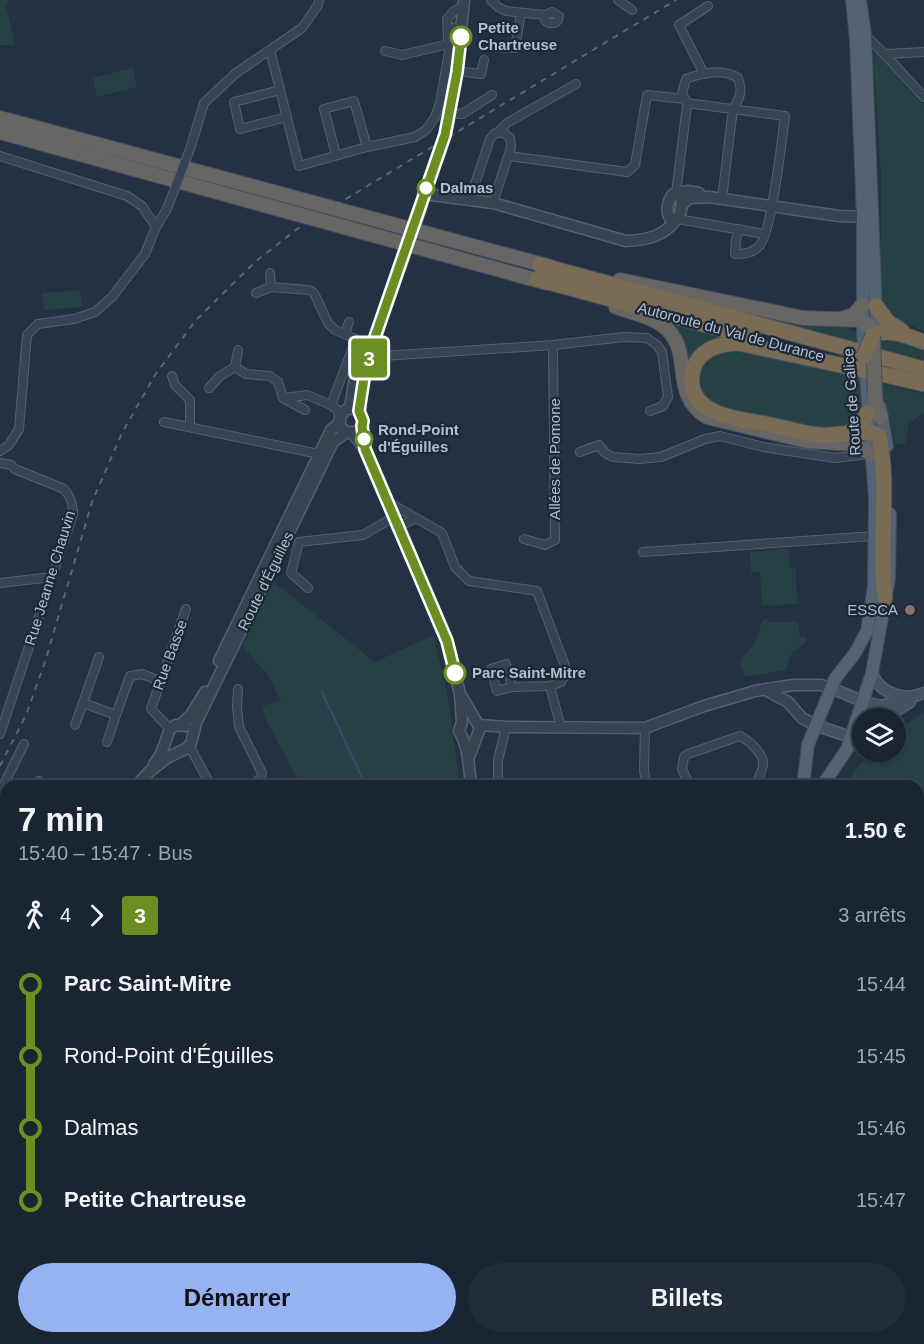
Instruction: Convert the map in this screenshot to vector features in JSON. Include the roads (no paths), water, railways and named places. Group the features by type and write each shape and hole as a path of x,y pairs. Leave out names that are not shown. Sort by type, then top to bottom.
{"highway":[{"path":"0,118 539,272 649,319 667,329 678,348 682,381 687,396 696,409 707,417 807,441 853,444 871,454"},
{"path":"0,132 539,272 582,272 794,316 862,321 875,335 878,393 876,408 874,415 859,428 841,435"},
{"name":"Autoroute du Val de Durance","path":"539,272 924,369"},
{"name":"Autoroute du Val de Durance","path":"539,272 924,384"},
{"path":"836,320 854,315 869,306 892,325 918,340"},
{"path":"875,335 890,332 918,340"},
{"path":"864,356 875,335"},
{"path":"885,598 880,440 876,434 869,432 821,435 715,412 702,404 695,394 692,381 696,363 709,350 721,345 738,344 900,378"}],"main road":[{"name":"Route de Galice","path":"852,0 860,34"},
{"name":"Route de Galice","path":"860,0 869,306 875,335"},
{"name":"Route de Galice","path":"863,708 872,673 885,598 890,565 891,526 887,442 874,415 864,356 862,321 869,306"},
{"name":"Route de Galice","path":"804,780 806,753 815,725 837,675 855,653 867,632 874,586 875,499 869,432 874,415"},
{"path":"872,673 879,686 886,691 903,697 924,695"},
{"path":"831,688 864,702 882,706 910,697"},
{"path":"901,708 924,695"},
{"path":"815,725 852,737"},
{"name":"Route de Galice","path":"826,780 852,745"}],"street":[{"path":"492,0 502,10 545,15"},
{"path":"618,0 632,10"},
{"path":"0,451 9,445 19,429 27,335 38,324 74,319 96,312 112,297 145,254 156,227 167,209 191,146 204,103 236,73 302,28 317,2"},
{"path":"354,431 343,430 365,359 443,141 450,113 467,2"},
{"path":"449,44 447,19 467,2"},
{"path":"704,74 679,25 708,6"},
{"path":"493,47 515,48 521,13"},
{"path":"270,50 299,166 421,135 435,117 444,88 453,28 462,23"},
{"path":"860,34 886,54 891,63 924,97"},
{"path":"385,51 400,56 449,44"},
{"path":"886,54 924,52"},
{"path":"457,71 481,74 484,60"},
{"path":"679,197 686,79 722,72 738,78 741,87 740,98 733,109 722,198"},
{"path":"470,199 492,136 507,123 576,84"},
{"path":"280,90 234,102 240,129 287,117"},
{"path":"508,156 627,172 635,165 645,99 651,94 785,116 771,206 765,234 760,245 747,254 735,254 739,229"},
{"path":"450,113 462,114 492,95"},
{"path":"336,155 324,109 354,101 367,147"},
{"path":"493,203 508,156 510,138 506,132 498,132"},
{"path":"0,156 127,196 142,206 156,227"},
{"path":"424,194 493,203 626,241 645,240 665,232 674,217 669,200 679,197 709,196 868,217"},
{"path":"674,217 765,234"},
{"path":"270,273 271,287"},
{"path":"256,292 271,287 309,290 314,293 328,324 335,330 356,339 331,405"},
{"path":"345,333 349,322"},
{"path":"365,359 553,345 624,337 646,338 657,345 662,352 668,397 663,406 650,411"},
{"name":"Allées de Pomone","path":"524,539 545,545 555,540 553,345"},
{"path":"209,388 220,376 235,367 238,350"},
{"path":"235,367 246,374 270,376 278,382 283,398 305,410"},
{"path":"172,376 175,385 189,400 190,427"},
{"path":"283,398 295,399 308,395 348,414 363,416 354,431"},
{"name":"Route d'Éguilles","path":"175,727 201,701 331,430 348,414"},
{"path":"164,422 319,454"},
{"path":"354,431 365,449 447,641 460,694 462,722"},
{"name":"Route d'Éguilles","path":"192,736 196,723 333,442 354,431"},
{"path":"580,452 599,445 605,453 613,457 639,459 661,457 705,439 720,436 763,447 835,458 871,454"},
{"name":"Rue Jeanne Chauvin","path":"0,463 11,465 15,469 57,486 69,495 73,505 73,514 0,734"},
{"path":"387,501 442,533 455,567 469,581 537,591 567,671 561,682 549,686 512,687"},
{"path":"308,588 291,573 299,542 363,535 396,522 416,518"},
{"path":"643,552 875,536"},
{"path":"0,583 52,577"},
{"name":"Rue Basse","path":"175,727 151,709 186,609"},
{"path":"75,725 99,657"},
{"path":"107,742 130,676 142,675 160,681"},
{"path":"471,780 469,759 459,728 467,718 477,728 645,729 731,697 793,685 821,685 831,688"},
{"path":"549,686 561,728"},
{"path":"238,689 239,727 262,773 259,780"},
{"path":"765,690 788,702 802,718 815,725"},
{"path":"460,694 477,728 469,759"},
{"path":"83,703 116,715"},
{"path":"142,780 161,754 166,740 175,727 188,728 192,736 191,743 150,771"},
{"path":"498,780 502,727"},
{"path":"463,737 469,739 477,728"},
{"path":"645,729 646,780"},
{"path":"687,780 682,769 684,757 740,736 751,744 762,759 763,766 757,780"},
{"path":"166,740 171,747 192,752 208,780"},
{"path":"6,780 24,744"}],"waterway":[{"path":"322,692 363,780"}],"railway":[{"path":"0,766 26,715 45,662 92,502 122,433 155,375 196,320 255,262 301,226 676,0"}],"place":[{"name":"Petite Chartreuse","path":"461,37"},
{"name":"Dalmas","path":"426,188"},
{"name":"Rond-Point d'Éguilles","path":"364,439"},
{"name":"ESSCA","path":"910,610"},
{"name":"Parc Saint-Mitre","path":"455,673"}]}
